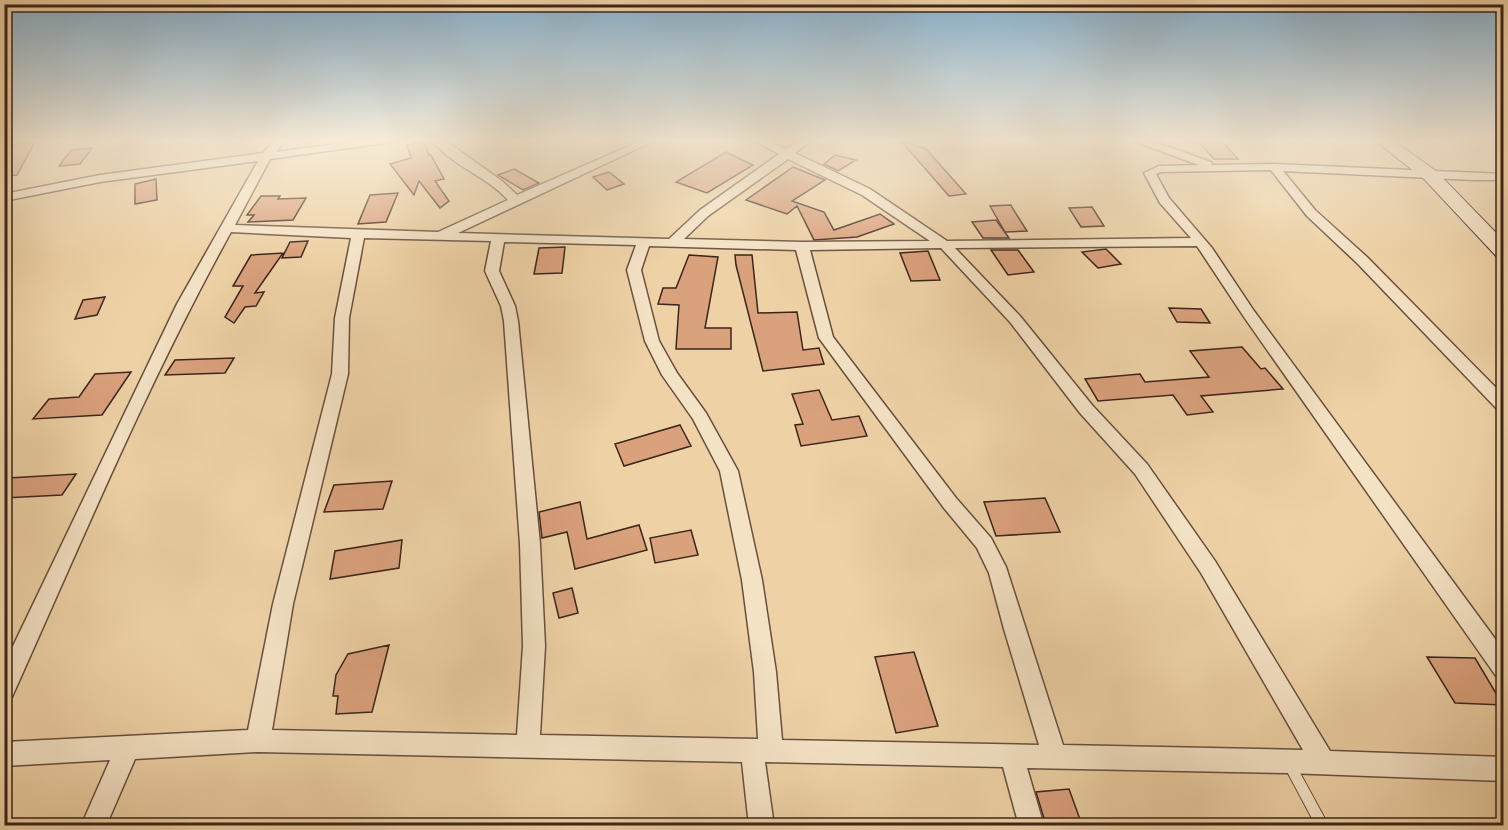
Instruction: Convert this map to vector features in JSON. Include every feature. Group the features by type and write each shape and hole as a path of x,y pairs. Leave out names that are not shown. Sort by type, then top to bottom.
{"street":[{"path":"4,198 52,186 100,178"},
{"path":"4,690 184,304 255,178"},
{"path":"488,178 506,189 515,200"},
{"path":"440,236 565,178"},
{"path":"673,242 704,213 754,178"},
{"path":"836,178 866,192 945,245 1015,319 1086,409 1141,469 1208,567 1323,762"},
{"path":"1153,178 1165,198 1201,242 1247,311 1314,399 1503,669"},
{"path":"1283,178 1311,213 1362,260 1503,406"},
{"path":"1433,178 1500,245"},
{"path":"227,228 358,234 801,246 1201,242"},
{"path":"258,741 283,604 340,374 342,318 358,234"},
{"path":"498,238 492,271 508,306 512,321 530,544 534,646 528,746"},
{"path":"644,241 634,270 652,341 670,375 700,417 729,471 752,580 765,672 762,825"},
{"path":"801,246 826,338 950,503 984,543 999,573 1014,629 1055,757"},
{"path":"4,754 258,741 1287,761 1503,769"},
{"path":"93,825 128,748"},
{"path":"1012,756 1032,825"}],"lane":[{"path":"1287,761 1323,825"}],"building":[{"path":"401,178 443,178 435,181 449,201 440,208 419,181 414,195"},
{"path":"503,178 530,178 539,183 523,190"},
{"path":"594,178 616,178 624,184 607,190"},
{"path":"683,178 732,178 707,193 676,182"},
{"path":"778,178 819,178 825,180 792,201 824,212 834,230 880,214 894,224 857,237 814,240 797,206 787,214 746,200"},
{"path":"933,178 952,178 966,194 949,196"},
{"path":"156,179 157,200 135,204 135,184"},
{"path":"398,193 386,222 358,224 370,195"},
{"path":"261,196 280,196 278,199 306,198 293,220 248,222 254,215 247,215"},
{"path":"1011,205 1027,231 1005,232 990,206"},
{"path":"1092,207 1104,226 1081,227 1069,208"},
{"path":"996,220 1009,238 983,238 972,222"},
{"path":"308,241 301,257 282,258 290,242"},
{"path":"565,247 562,273 534,274 539,248"},
{"path":"1106,249 1121,264 1098,268 1082,252"},
{"path":"991,250 1018,250 1034,272 1008,275"},
{"path":"928,251 940,280 911,281 900,253"},
{"path":"283,253 255,293 264,292 256,306 245,307 234,323 225,317 243,286 233,286 251,255"},
{"path":"689,255 718,257 705,328 731,328 731,349 676,349 679,305 658,304 663,288 676,288"},
{"path":"735,255 752,255 758,313 797,312 803,350 819,348 824,364 763,371"},
{"path":"105,297 97,315 75,319 83,300"},
{"path":"1169,308 1201,309 1210,323 1177,322"},
{"path":"1242,347 1283,389 1201,396 1213,412 1187,415 1173,395 1098,401 1085,379 1140,374 1145,382 1209,377 1190,351"},
{"path":"234,358 225,373 165,375 175,360"},
{"path":"131,372 102,415 33,419 49,399 79,397 95,374"},
{"path":"819,390 832,420 859,416 867,436 801,446 795,425 803,424 792,394"},
{"path":"680,425 691,446 624,466 615,444"},
{"path":"76,474 62,495 4,498 4,483 8,478"},
{"path":"392,481 383,509 324,512 334,485"},
{"path":"1045,498 1060,532 996,536 984,502"},
{"path":"580,502 587,539 639,525 647,550 575,569 567,532 542,538 539,512"},
{"path":"691,530 698,555 655,563 650,538"},
{"path":"402,540 399,568 330,579 335,551"},
{"path":"572,588 578,613 559,618 553,593"},
{"path":"389,645 372,712 336,714 338,696 333,696 336,675 348,654"},
{"path":"914,652 938,726 896,733 875,657"},
{"path":"1427,657 1475,658 1503,705 1455,703"},
{"path":"1069,789 1082,825 1046,825 1036,792"}]}
